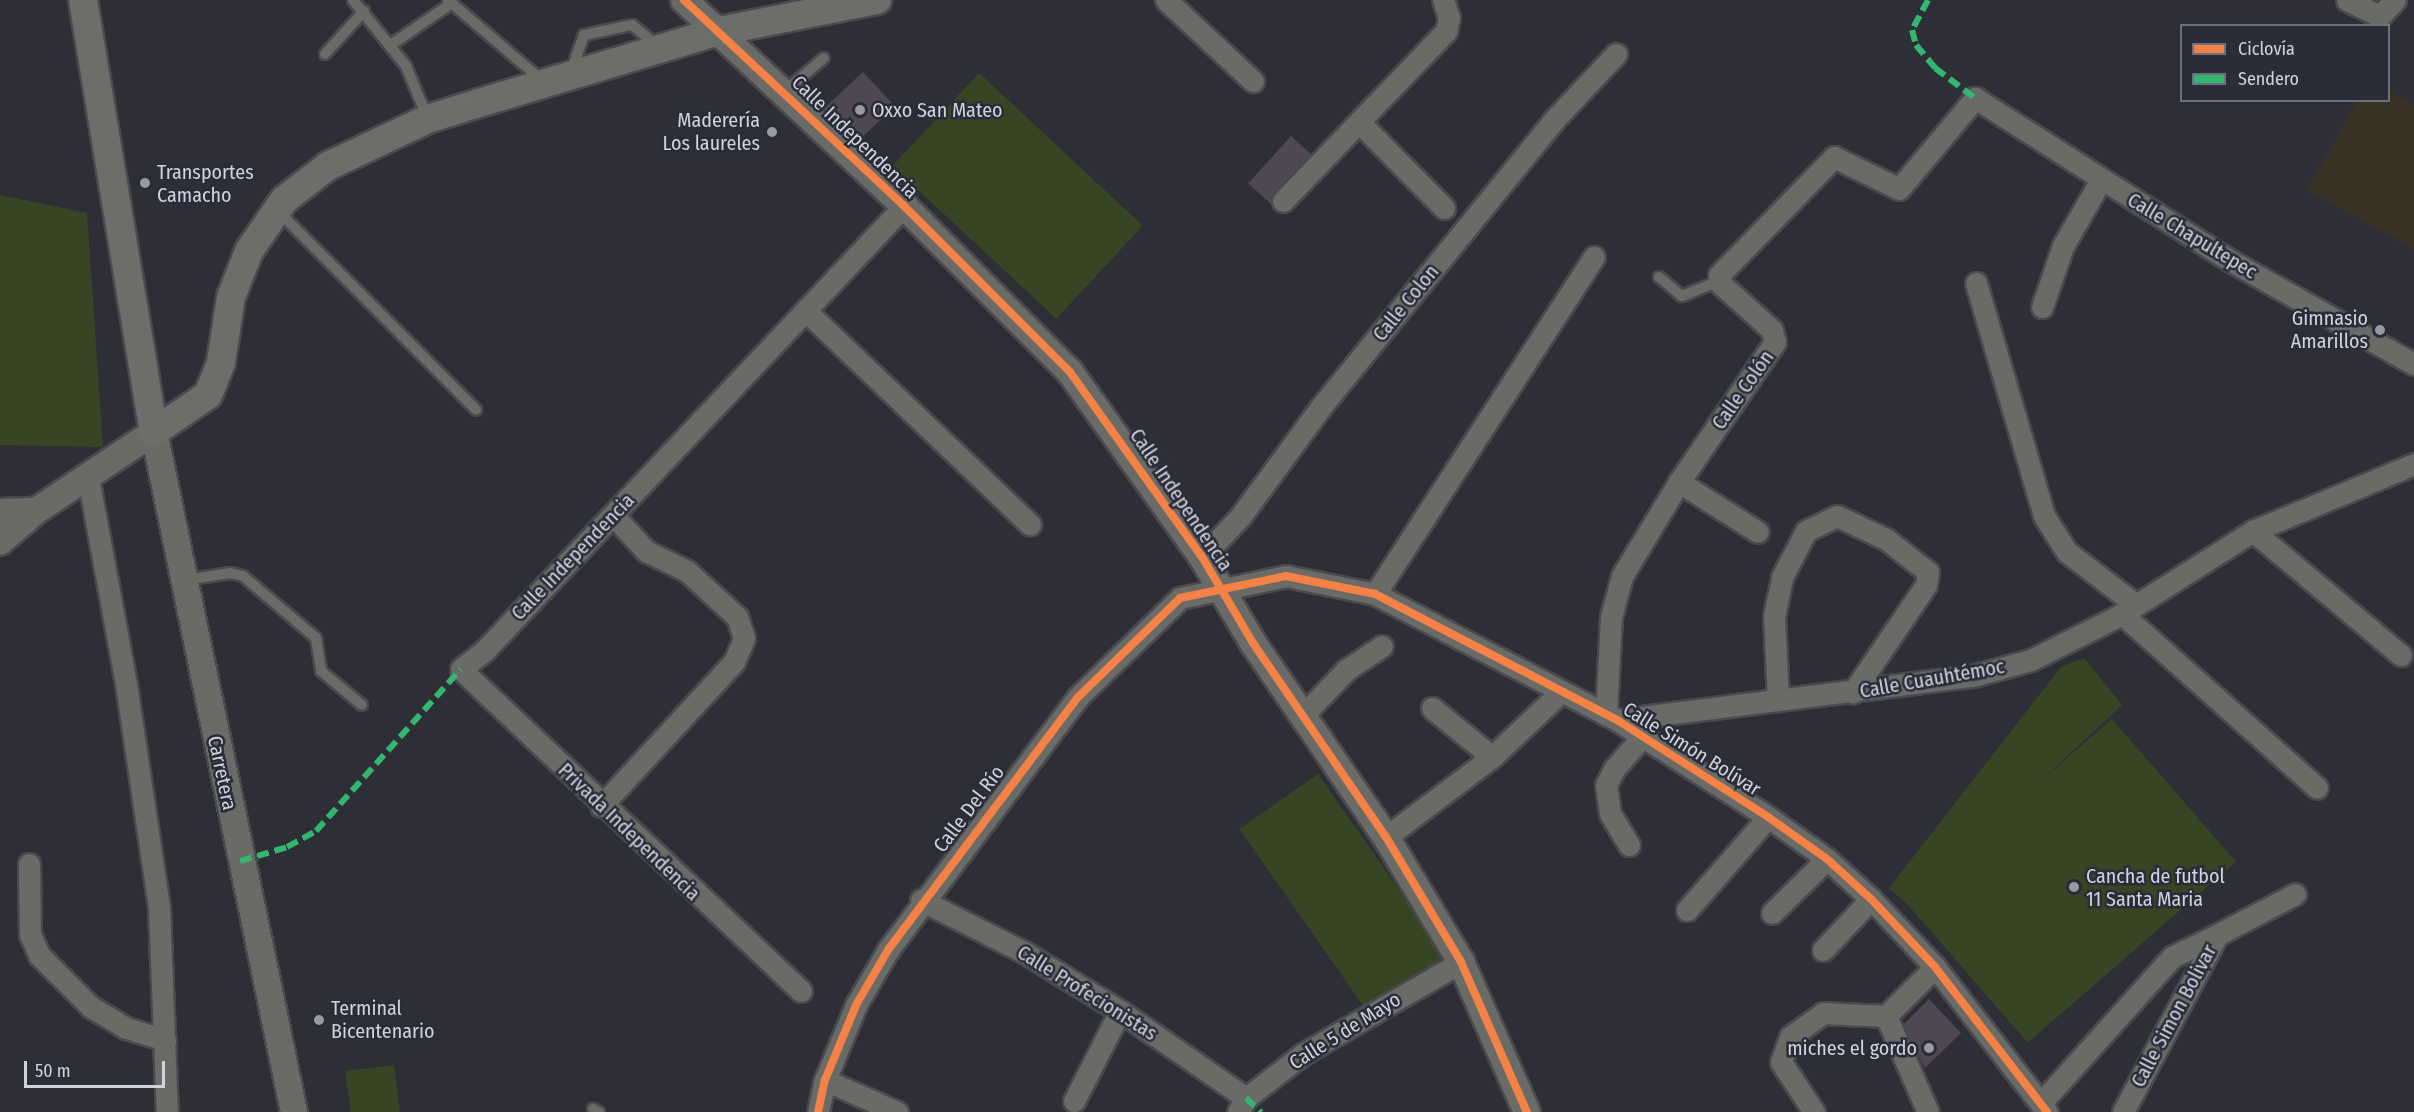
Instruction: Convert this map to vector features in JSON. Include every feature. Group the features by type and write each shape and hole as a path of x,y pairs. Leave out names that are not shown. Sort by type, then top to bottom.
{"main road":[{"path":"83,0 154,432 208,395 220,362 231,297 249,251 277,209 328,166 429,119 559,82 719,31 878,0"}],"street":[{"name":"Calle Independencia","path":"684,0 904,206 1070,372 1202,557 1220,588 1386,837 1461,962 1527,1112"},
{"path":"1166,0 1253,81"},
{"path":"1283,201 1446,31 1449,18 1443,0"},
{"path":"2346,0 2380,16 2395,0"},
{"name":"Calle Colon","path":"1202,557 1240,517 1320,408 1553,121 1616,54"},
{"name":"Calle Chapultepec","path":"1719,281 1719,275 1833,157 1899,189 1975,98 2231,261 2414,364"},
{"path":"1359,122 1444,208"},
{"path":"2042,307 2063,246 2101,180"},
{"name":"Calle Independencia","path":"461,669 613,515 807,312 904,206"},
{"path":"1375,594 1594,257"},
{"name":"Calle Colón","path":"1612,717 1611,616 1622,576 1679,482 1775,342 1772,330 1719,281"},
{"path":"1976,284 2043,516 2067,552 2317,788"},
{"path":"807,312 1030,524"},
{"path":"0,542 36,511 154,432"},
{"name":"Carretera","path":"154,432 181,581 294,1112"},
{"name":"Calle Cuauhtémoc","path":"1612,717 1853,692 1976,675 2031,660 2128,609 2253,531 2414,464"},
{"path":"88,477 126,684 159,907 167,1112"},
{"path":"1679,482 1758,532"},
{"path":"0,512 36,511"},
{"path":"601,806 734,663 744,638 737,617 687,571 646,551 613,515"},
{"path":"1778,700 1774,616 1782,577 1806,531 1837,516 1886,539 1928,572 1926,585 1853,692"},
{"path":"2253,531 2401,655"},
{"name":"Calle Simón Bolívar","path":"1220,588 1286,576 1375,594 1560,693 1612,717 1768,817 1827,859 1871,899 1935,967 2044,1107"},
{"name":"Calle Del Río","path":"818,1112 825,1080 856,1005 921,900 1078,697 1180,598 1220,588"},
{"path":"1304,714 1346,670 1382,646"},
{"name":"Privada Independencia","path":"461,669 601,806 801,991"},
{"path":"1386,837 1492,757 1560,693"},
{"path":"1432,708 1492,757"},
{"path":"1629,845 1611,813 1606,785 1614,769 1642,738"},
{"path":"1687,910 1768,817"},
{"path":"1772,913 1827,859"},
{"path":"29,864 30,934 39,955 91,1007 126,1028 165,1040"},
{"name":"Calle Simon Bolivar","path":"2123,1112 2217,935 2295,894"},
{"path":"1823,950 1871,899"},
{"name":"Calle Profecionistas","path":"921,900 1024,952 1120,1011 1242,1105"},
{"path":"2044,1107 2172,957 2217,935"},
{"name":"Calle 5 de Mayo","path":"1242,1105 1303,1054 1461,962"},
{"path":"1814,1112 1781,1062 1790,1037 1823,1013 1886,1016 1935,967"},
{"path":"1074,1101 1120,1011"},
{"path":"1886,1016 1928,1112"},
{"path":"825,1080 897,1112"}],"lane":[{"path":"353,0 392,44 429,119"},
{"path":"392,44 450,2 559,82 584,35 632,25 662,49"},
{"path":"325,54 364,11"},
{"path":"784,92 824,58"},
{"path":"277,209 476,410"},
{"path":"1659,277 1682,296 1719,281"},
{"path":"181,581 230,573 243,576 316,638 321,671 362,705"}],"shaded area":[{"path":"2390,92 2414,105 2414,249 2307,190 2356,102 2390,102"}],"green space":[{"path":"979,73 1143,226 1056,319 892,166"},
{"path":"0,195 87,213 103,447 0,445"},
{"path":"2084,658 2122,705 1908,905 1889,888 2061,667"},
{"name":"Cancha de futbol 11 Santa Maria","path":"2112,719 2236,862 2028,1043 1904,900"},
{"path":"1318,774 1447,958 1368,1013 1239,829"},
{"path":"394,1065 400,1112 350,1112 345,1071"}],"building":[{"name":"Oxxo San Mateo","path":"863,72 895,106 855,144 823,110"},
{"path":"1291,136 1314,157 1271,204 1248,184"},
{"name":"miches el gordo","path":"1929,999 1961,1033 1925,1068 1902,1026"}],"marked path":[{"path":"1928,0 1912,30 1916,45 1935,68 1975,98"},
{"path":"240,861 287,847 316,831 461,669"},
{"path":"1246,1098 1261,1112"}],"cycle path":[{"path":"684,0 904,206 1070,372 1202,557 1253,643 1386,837 1461,962 1527,1112"},
{"path":"818,1112 825,1080 856,1005 888,950 1078,697 1180,598 1286,576 1375,594 1617,720 1768,817 1827,859 1871,899 1935,967 2047,1112"}],"place":[{"name":"Oxxo San Mateo","path":"860,110"},
{"name":"Maderería Los laureles","path":"772,132"},
{"name":"Transportes Camacho","path":"145,183"},
{"name":"Gimnasio Amarillos","path":"2380,330"},
{"name":"Cancha de futbol 11 Santa Maria","path":"2074,887"},
{"name":"Terminal Bicentenario","path":"319,1020"},
{"name":"miches el gordo","path":"1929,1048"}]}
